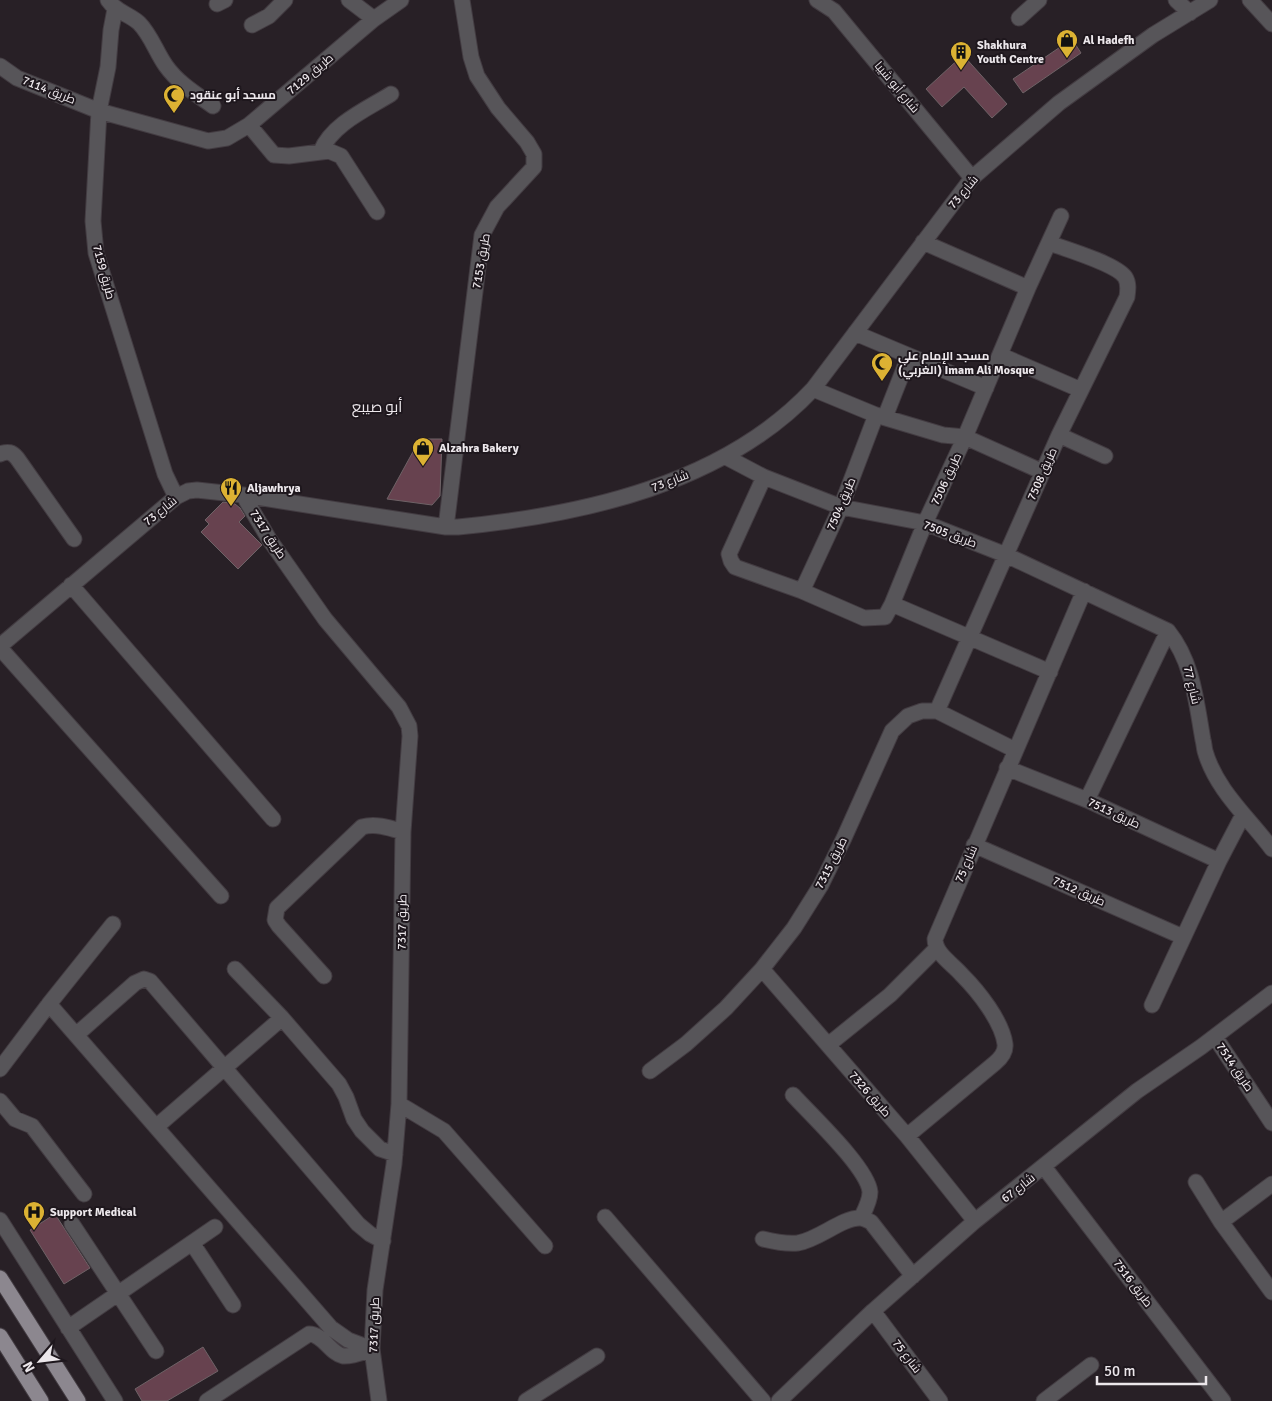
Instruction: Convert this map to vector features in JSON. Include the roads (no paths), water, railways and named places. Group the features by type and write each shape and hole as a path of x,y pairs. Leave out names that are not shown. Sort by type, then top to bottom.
{"main road":[{"path":"0,1278 78,1401"},
{"path":"0,1336 41,1401"}],"street":[{"path":"252,26 269,16 285,0"},
{"path":"350,0 374,19"},
{"name":"طريق 7129","path":"99,111 208,141 227,138 249,125 374,19 401,0"},
{"name":"طريق 7153","path":"446,527 482,235 496,207 534,167 534,154 527,142 498,108 477,76 471,57 462,0"},
{"name":"شارع أبو شيبا","path":"817,0 834,11 972,178"},
{"path":"1019,18 1039,0"},
{"path":"1176,0 1190,13"},
{"name":"شارع 73","path":"0,647 176,497 188,492 197,490 243,495 446,527 487,524 546,516 634,495 726,457 798,405 813,390 972,178 1058,104 1153,35 1210,0"},
{"path":"1250,0 1272,24"},
{"path":"112,4 139,23 172,74 213,106"},
{"name":"طريق 7159","path":"112,4 108,67 99,111 93,221 96,254 166,474 176,497"},
{"name":"طريق 7114","path":"0,66 18,78 99,111"},
{"path":"321,151 324,142 336,129 391,94"},
{"path":"249,125 274,155 289,156 329,151 340,156 377,212"},
{"name":"طريق 7506","path":"892,604 1028,288 1062,216"},
{"path":"923,242 1028,288"},
{"name":"طريق 7508","path":"969,637 1059,435 1128,297 1126,278 1114,267 1049,243"},
{"path":"855,333 986,388"},
{"path":"1000,355 1082,390"},
{"name":"طريق 7504","path":"802,591 880,416 909,356"},
{"path":"813,390 880,416 943,435 965,437 1043,472"},
{"path":"1059,435 1106,456"},
{"path":"0,454 13,453 74,539"},
{"name":"طريق 7505","path":"726,457 764,477 841,507 926,523 1006,555 1168,631"},
{"path":"764,477 729,554 731,561 736,567 802,591 864,618 885,617 892,604 1050,672"},
{"name":"طريق 7317","path":"243,495 269,539 325,619 405,716 409,726 410,736 403,832 399,1104 395,1154 375,1290 372,1349 379,1401"},
{"path":"71,585 273,819"},
{"name":"شارع 75","path":"937,948 936,934 1084,590"},
{"path":"1087,800 1168,631"},
{"name":"شارع 77","path":"1168,631 1186,660 1192,675 1207,756 1215,775 1243,815 1270,841"},
{"path":"969,637 937,711 1015,750"},
{"path":"0,647 221,896"},
{"name":"طريق 7315","path":"650,1071 686,1044 706,1026 762,969 794,928 821,885 892,731 908,716 922,711 937,711"},
{"name":"طريق 7513","path":"1008,768 1087,800 1219,862"},
{"path":"1152,1005 1243,815"},
{"path":"324,976 279,926 275,920 277,908 362,827 377,825 403,832"},
{"name":"طريق 7512","path":"974,845 1183,937"},
{"path":"0,1070 49,1004 113,924"},
{"path":"828,1045 890,995 937,948 965,978 985,1002 998,1025 1005,1044 1001,1058 907,1136"},
{"path":"235,969 282,1018 339,1084 354,1119 362,1131 380,1149 395,1154"},
{"name":"طريق 7326","path":"762,969 907,1136 974,1221"},
{"path":"76,1034 135,984 144,979 150,981 358,1224 370,1234 383,1241"},
{"name":"شارع 67","path":"784,1399 873,1312 974,1221 1137,1091 1214,1037 1272,993"},
{"path":"49,1004 331,1328 348,1340 372,1349"},
{"path":"156,1127 282,1018"},
{"name":"طريق 7514","path":"1214,1037 1272,1122"},
{"path":"793,1096 854,1161 865,1177 870,1192 868,1204 861,1218"},
{"path":"0,1101 15,1119 32,1126 84,1194"},
{"path":"399,1104 444,1132 545,1246"},
{"name":"طريق 7516","path":"1044,1167 1221,1400"},
{"path":"1196,1182 1221,1222 1272,1292"},
{"path":"1221,1222 1272,1184"},
{"path":"605,1217 763,1401"},
{"path":"763,1239 784,1244 800,1242 817,1237 850,1220 861,1218 871,1222 913,1276"},
{"path":"0,1220 115,1401"},
{"path":"72,1224 156,1351"},
{"path":"68,1328 215,1227"},
{"path":"192,1243 233,1305"},
{"name":"شارع 75","path":"873,1312 940,1401"},
{"path":"207,1401 309,1334 316,1335 337,1353 345,1356 372,1349"},
{"path":"526,1401 597,1356"},
{"path":"1044,1401 1090,1364"}],"place":[{"name":"Al Hadefh","path":"1067,59"},
{"name":"Shakhura Youth Centre","path":"961,71"},
{"name":"مسجد أبو عنقود","path":"174,114"},
{"name":"مسجد الإمام علي (الغربي) Imam Ali Mosque","path":"882,382"},
{"name":"Alzahra Bakery","path":"423,467"},
{"name":"Aljawhrya","path":"231,507"},
{"name":"Support Medical","path":"34,1231"}],"district":[{"name":"أبو صيبع","path":"377,407"}]}
